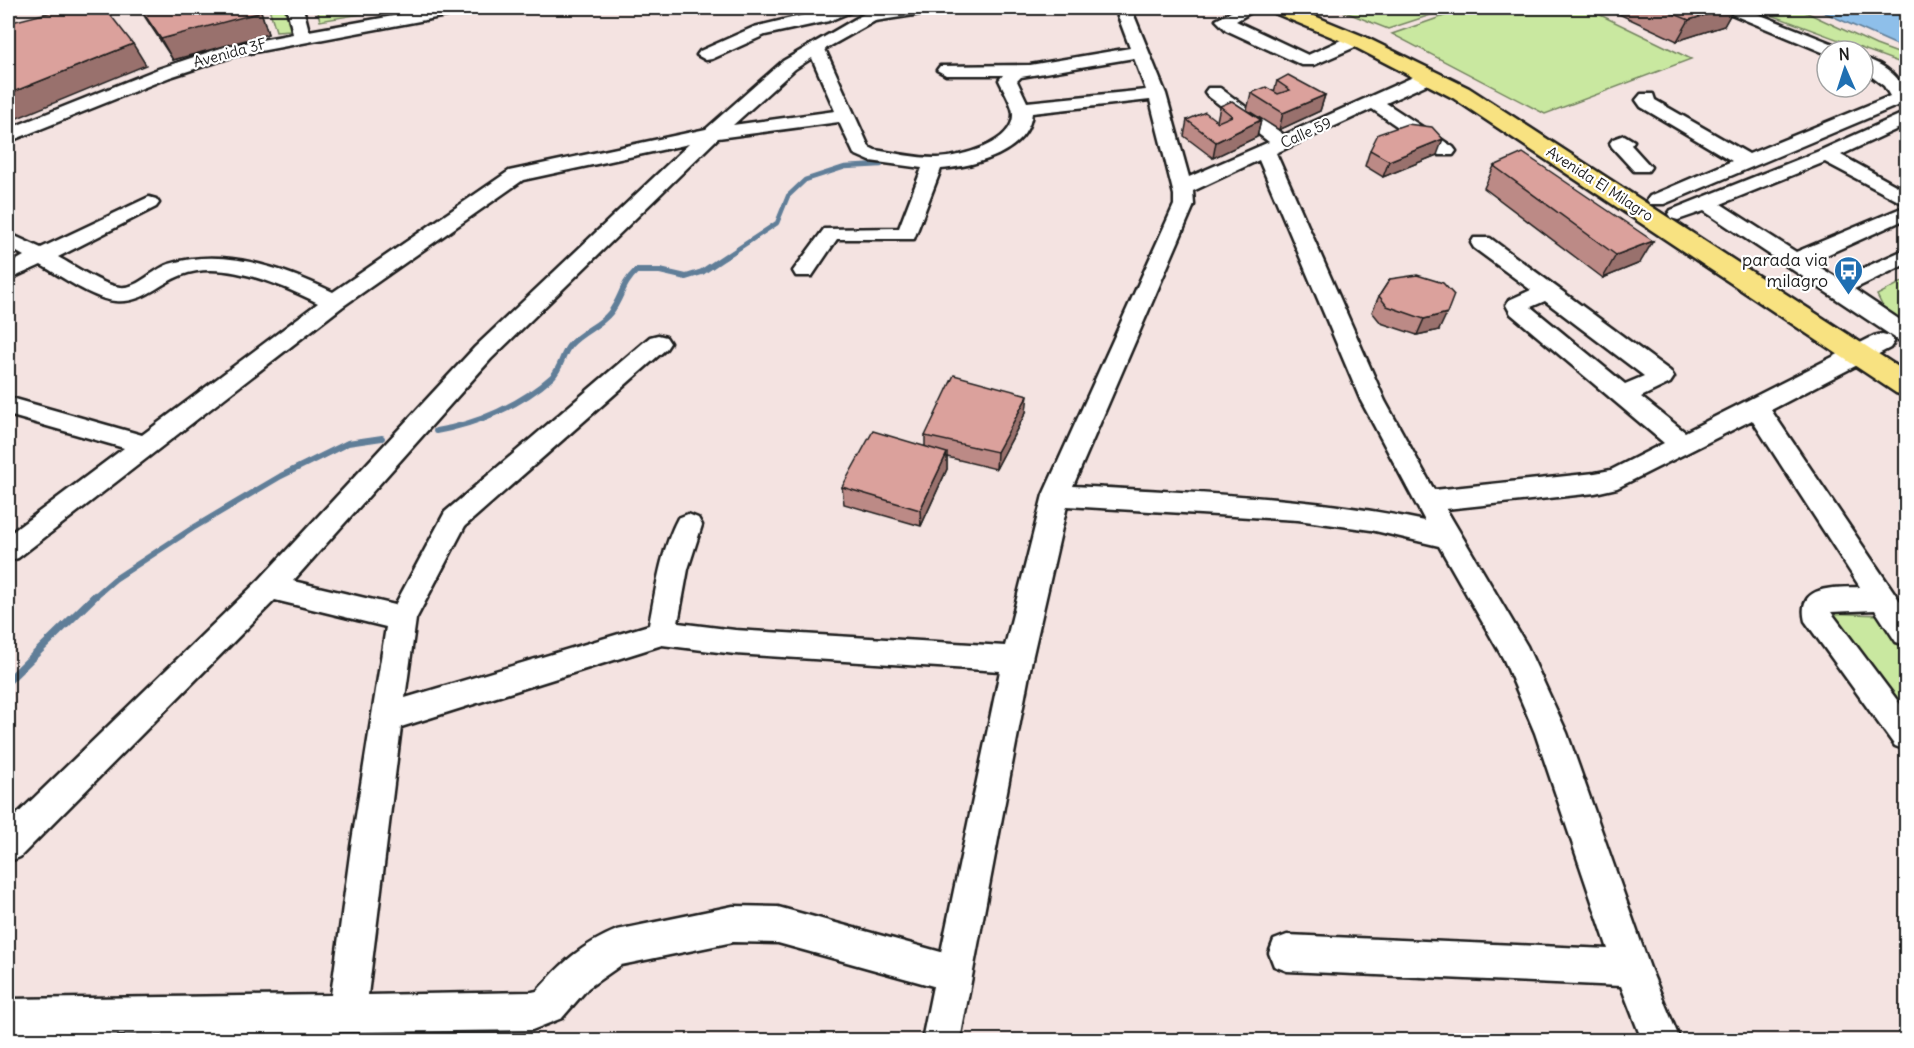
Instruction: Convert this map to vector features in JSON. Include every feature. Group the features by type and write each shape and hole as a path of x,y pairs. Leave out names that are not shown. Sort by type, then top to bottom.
{"main road":[{"name":"Avenida El Milagro","path":"1279,8 1356,40 1461,93 1906,386"},
{"name":"Avenida El Milagro","path":"1303,8 1439,70 1505,104 1906,358"}],"street":[{"path":"8,28 78,8"},
{"path":"8,36 50,16 106,8"},
{"path":"295,8 302,36"},
{"name":"Avenida 3F","path":"8,136 175,69 230,51 462,8"},
{"path":"706,55 760,31 823,17 847,8"},
{"path":"8,846 270,587 483,353 672,169 789,65 816,47 877,12 927,8"},
{"path":"941,1041 1017,659 1056,495 1184,205 1182,188 1157,94 1123,8"},
{"path":"1250,8 1224,20 1301,60 1315,60 1356,40"},
{"path":"1730,8 1815,43"},
{"path":"816,47 865,153 933,164 948,164 979,156 1006,142 1020,125 1023,108"},
{"path":"1139,52 1015,73 1008,80 1019,106 1023,108 1157,94"},
{"path":"946,70 1033,70"},
{"path":"1657,200 1900,98 1896,89 1875,70"},
{"name":"Calle 59","path":"1182,188 1428,77"},
{"path":"1214,92 1274,148 1373,401 1427,501 1517,655 1551,733 1632,968 1660,1041"},
{"path":"1647,98 1645,100 1647,103 1746,161"},
{"path":"1373,102 1446,151"},
{"path":"8,550 334,302 516,175 714,133 846,115"},
{"path":"1678,214 1826,155 1906,118"},
{"path":"1624,141 1620,143 1622,147 1641,167"},
{"path":"1826,155 1906,199"},
{"path":"804,271 831,233 903,235 910,232 933,164"},
{"path":"8,273 40,255 149,203"},
{"path":"1707,204 1838,288 1906,335"},
{"path":"1794,261 1906,212"},
{"path":"8,239 112,294 128,296 143,291 174,270 209,264 283,278 334,302"},
{"path":"1482,243 1662,377 1623,395"},
{"path":"1838,288 1906,256"},
{"path":"1547,291 1517,305 1519,309 1682,444"},
{"path":"1427,501 1606,481 1882,342"},
{"path":"347,1015 386,718 402,619 455,519 658,343"},
{"path":"1755,405 1906,633"},
{"path":"8,427 18,409 146,445"},
{"path":"1056,495 1298,510 1371,520 1448,537"},
{"path":"662,633 674,569 688,525"},
{"path":"270,587 402,619"},
{"path":"1884,598 1826,600 1816,608 1819,621 1906,736"},
{"path":"386,718 662,633 735,642 1017,659"},
{"path":"8,1018 532,1011 549,1005 575,975 595,959 617,948 733,924 778,926 954,974"},
{"path":"1287,953 1632,968"}],"green space":[{"path":"269,8 284,8 292,30 276,31"},
{"path":"317,8 366,8 367,13 320,21"},
{"path":"1335,8 1452,8 1388,29"},
{"path":"1467,8 1586,8 1691,59 1545,114 1392,34"},
{"path":"1738,8 1797,8 1863,39 1836,39 1769,14 1761,17"},
{"path":"1875,45 1906,56 1906,65 1875,53"},
{"path":"1906,280 1906,322 1884,309 1877,295"},
{"path":"1825,613 1881,615 1906,656 1906,716"},
{"path":"8,1038 469,1039 8,1040"}],"water":[{"path":"1814,8 1906,8 1906,49"}],"building":[{"path":"67,8 105,8 133,44 8,94 8,23"},
{"path":"140,8 256,8 258,13 161,39"},
{"path":"1660,8 1728,8 1689,20"},
{"path":"1288,75 1325,95 1283,113 1251,93 1266,87 1278,94 1290,90 1277,81"},
{"path":"1232,101 1261,120 1216,142 1187,120 1205,112 1218,122 1232,116 1220,106"},
{"path":"1407,124 1432,127 1443,139 1389,161 1370,150 1378,134"},
{"path":"1523,153 1653,241 1616,255 1494,166"},
{"path":"1417,275 1443,283 1454,295 1447,313 1424,319 1387,306 1379,296 1390,279"},
{"path":"954,375 1028,395 997,452 925,436"},
{"path":"873,431 947,453 920,510 842,487"}],"waterway":[{"path":"724,258 777,223 788,196 805,180 845,167 881,165"},
{"path":"436,431 467,424 498,412 540,387 555,374 570,345 610,313 627,281 636,271 660,271 686,277 702,272 726,256"},
{"path":"93,598 115,579 193,528 281,476 348,443 382,438"},
{"path":"8,681 95,596"}],"place":[{"name":"parada via milagro","path":"1849,296"}]}
